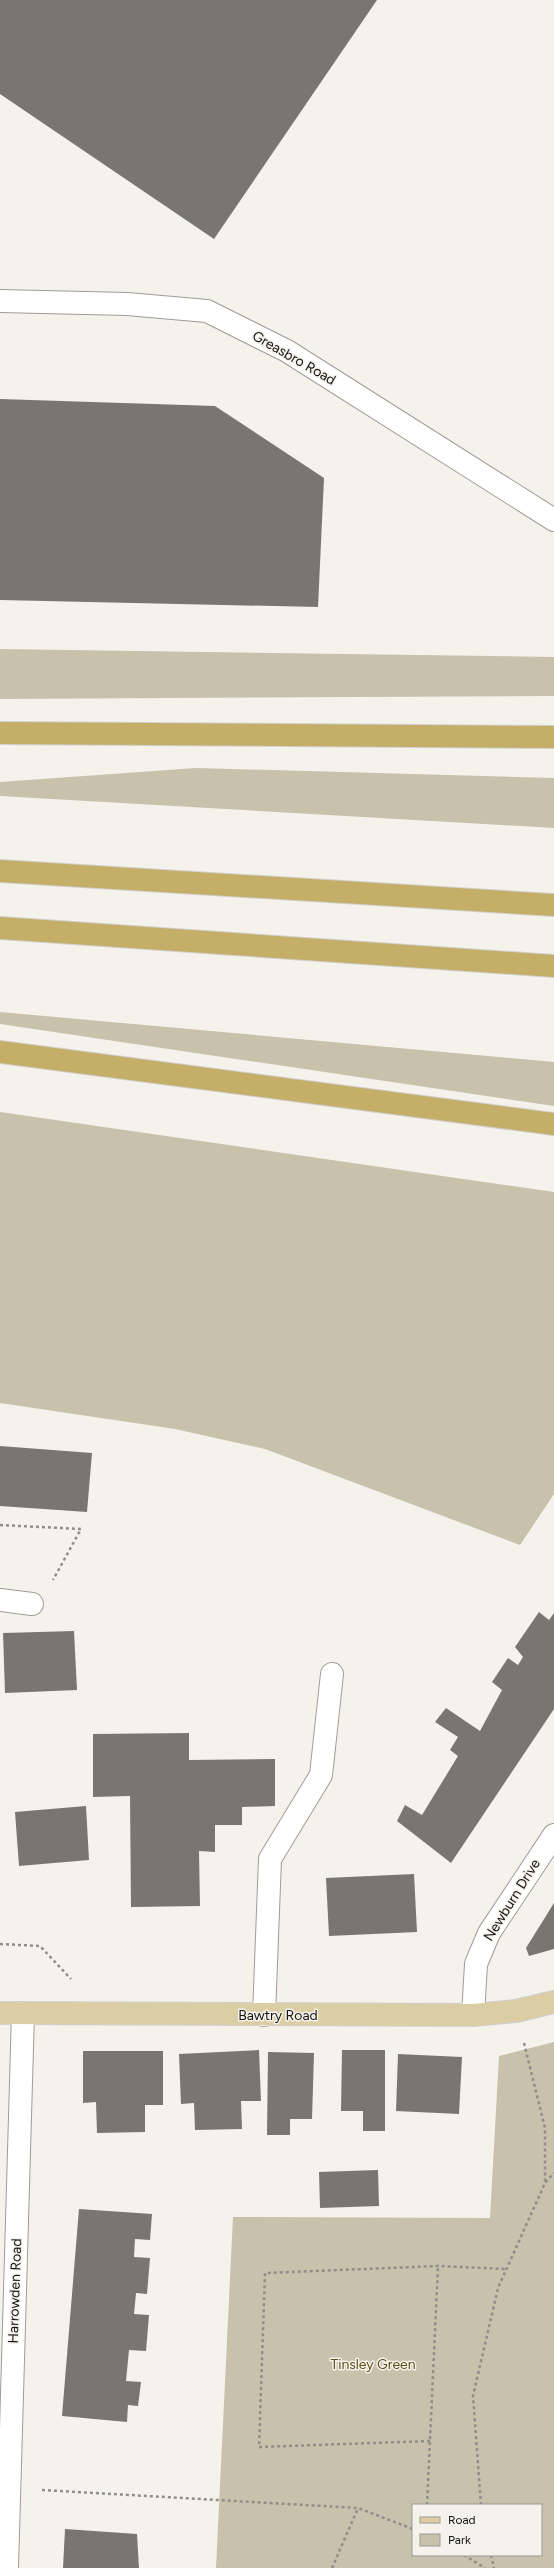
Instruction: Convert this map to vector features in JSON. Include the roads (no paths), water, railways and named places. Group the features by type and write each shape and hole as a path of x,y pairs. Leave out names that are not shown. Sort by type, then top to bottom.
{"highway":[{"path":"0,733 554,737"},
{"path":"0,871 554,905"},
{"path":"0,928 554,966"},
{"path":"0,1052 554,1124"}],"main road":[{"name":"Bawtry Road","path":"0,2014 474,2015 516,2011 554,2002"}],"street":[{"name":"Greasbro Road","path":"0,301 127,304 207,311 287,351 554,520"},
{"path":"0,1600 32,1604"},
{"path":"264,2015 270,1859 321,1775 332,1674"},
{"name":"Newburn Drive","path":"474,2015 476,1964 489,1933 554,1835"},
{"name":"Harrowden Road","path":"6,2568 4,2528 10,2489 23,2014"}],"park label":[{"name":"Tinsley Green","path":"373,2364"}]}
